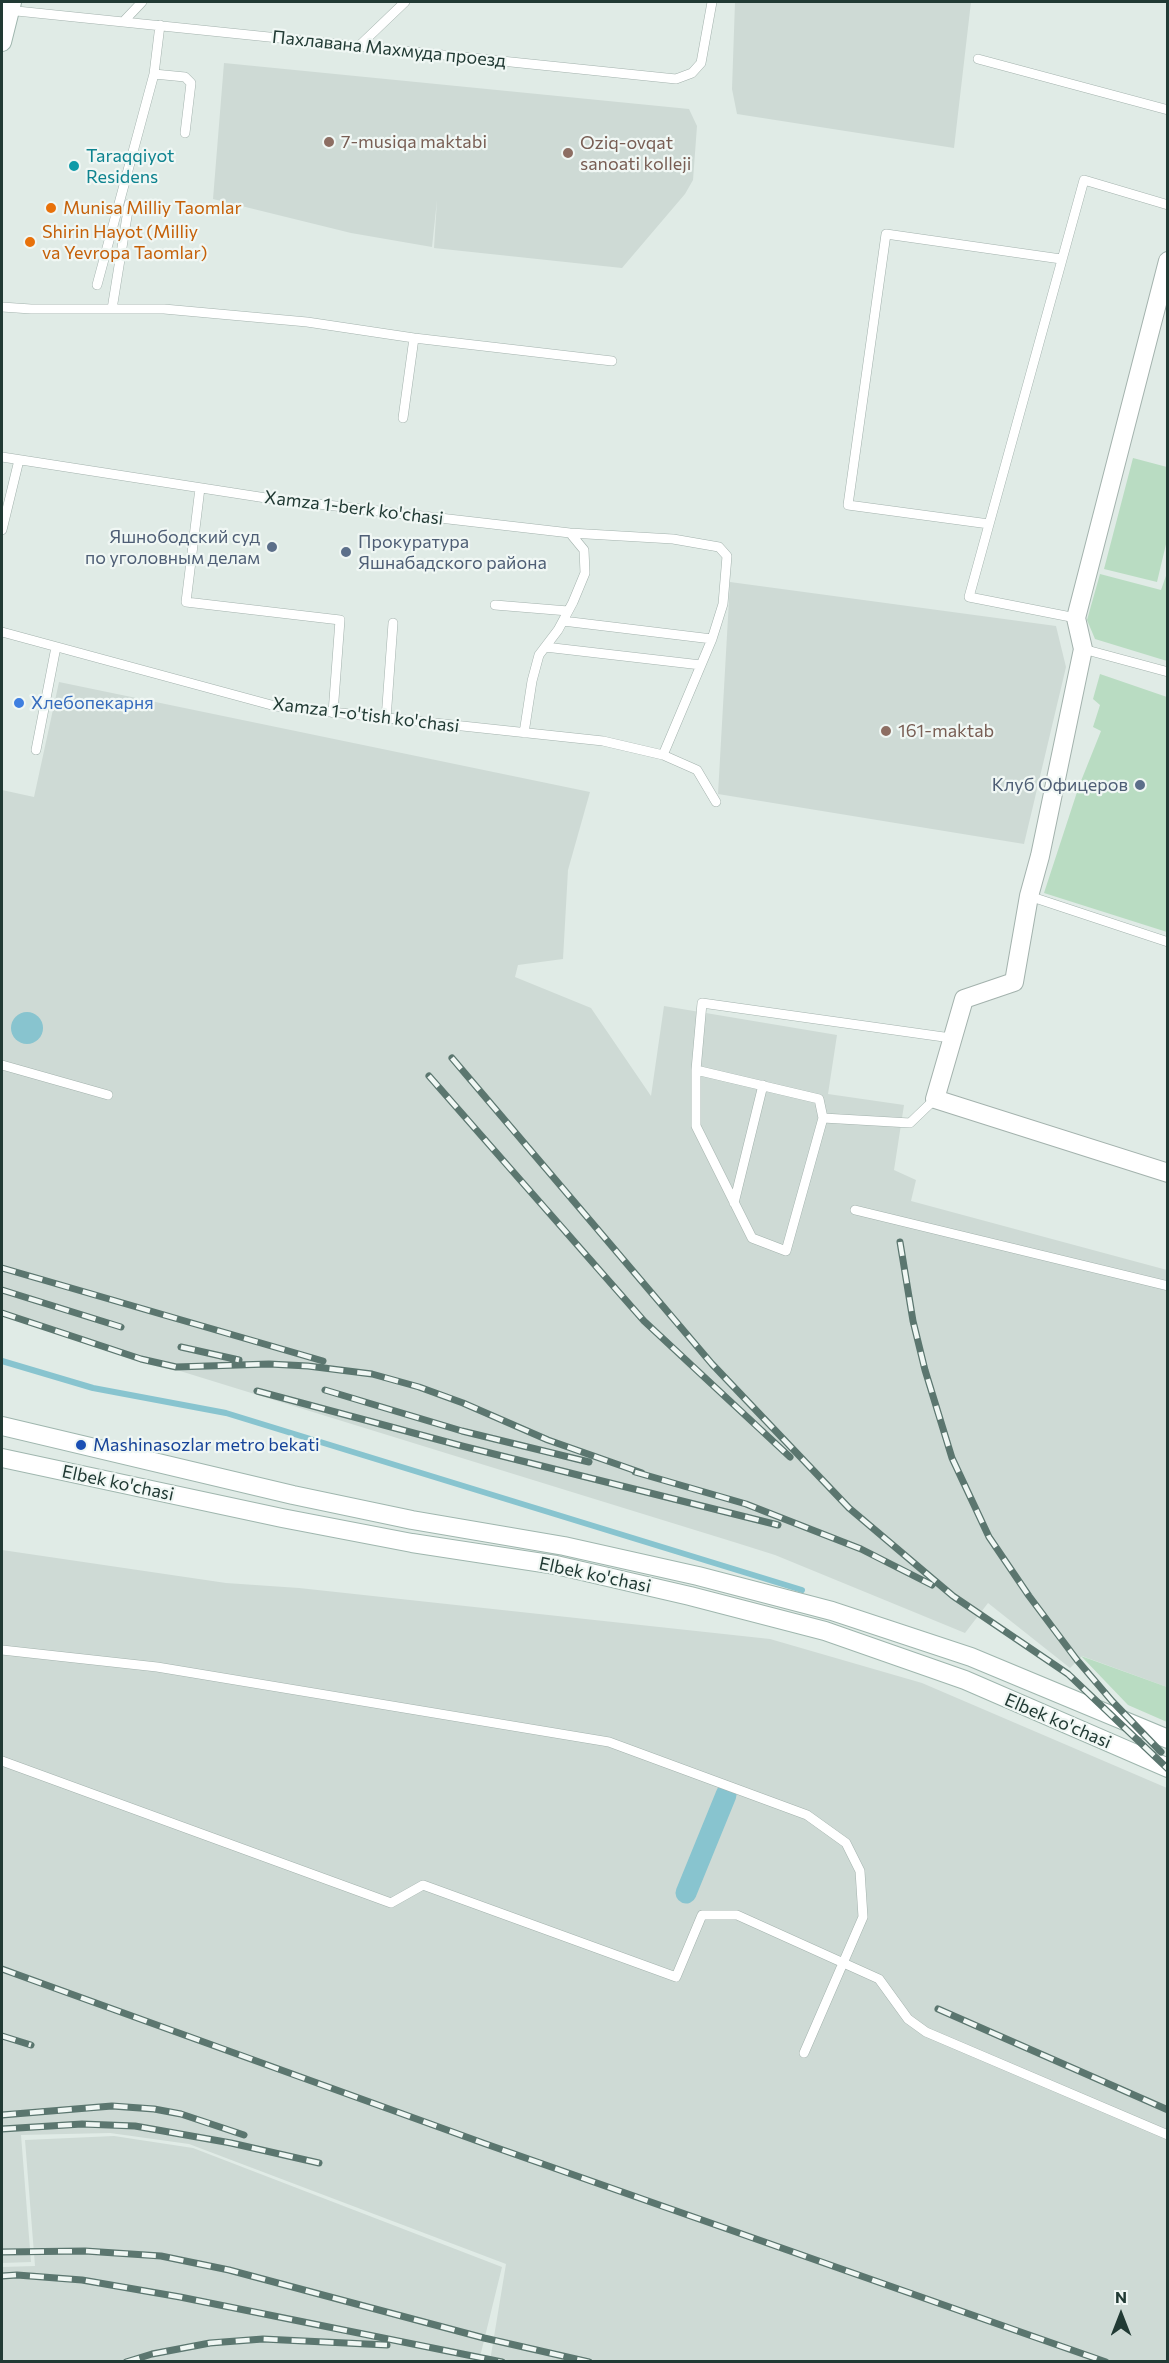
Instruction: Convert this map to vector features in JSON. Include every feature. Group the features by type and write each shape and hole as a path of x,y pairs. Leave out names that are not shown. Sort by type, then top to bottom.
{"main road":[{"path":"2,42 8,7"},
{"path":"1167,261 1076,618 1083,649 1040,856 1029,896 1014,982 964,999 935,1099 1167,1173"},
{"name":"Elbek ko'chasi","path":"2,1426 369,1511 564,1546 698,1576 832,1611 971,1657 1167,1739"},
{"name":"Elbek ko'chasi","path":"2,1458 369,1535 556,1565 690,1596 825,1631 965,1680 1167,1768"}],"lane":[{"path":"123,22 142,2"},
{"path":"359,46 405,2"},
{"name":"Пахлавана Махмуда проезд","path":"8,7 123,22 676,79 692,73 701,63 712,2"},
{"path":"97,285 154,74 160,25"},
{"path":"978,58 1167,110"},
{"path":"154,74 185,77 191,83 184,133"},
{"path":"1076,618 969,597 1084,180 1167,205"},
{"path":"112,309 129,204"},
{"path":"989,524 848,505 886,234 1061,259"},
{"path":"2,307 164,309 307,322 414,338 612,361"},
{"path":"403,418 414,338"},
{"name":"Xamza 1-berk ko'chasi","path":"2,457 266,498 570,533 673,539 719,547 727,556 723,604 712,639 663,755"},
{"path":"2,530 19,460"},
{"path":"200,488 186,602 340,620 333,713"},
{"path":"524,733 532,681 539,656 563,621 585,573 584,550 570,533"},
{"path":"495,605 568,611"},
{"path":"563,621 712,639"},
{"path":"386,719 393,623"},
{"name":"Xamza 1-o'tish ko'chasi","path":"2,632 275,706 603,741 663,755 697,770 716,802"},
{"path":"36,750 56,647"},
{"path":"545,647 701,665"},
{"path":"1083,649 1167,672"},
{"path":"1029,896 1167,942"},
{"path":"696,1070 819,1099 823,1118 786,1251 752,1238 696,1126 696,1070 702,1003 951,1038"},
{"path":"2,1065 108,1095"},
{"path":"734,1203 763,1084"},
{"path":"823,1118 910,1123 935,1099"},
{"path":"855,1210 1167,1286"},
{"path":"2,1650 157,1667 609,1742 807,1815 846,1843 860,1871 863,1917 804,2053"},
{"path":"2,1761 391,1903 423,1885 676,1977 702,1915 737,1915 879,1979 908,2019 926,2032 1167,2135"}],"shaded area":[{"path":"735,2 971,2 954,148 737,114 732,89"},
{"path":"224,63 689,109 697,126 693,180 685,194 622,268 434,248 437,200 432,247 351,233 213,199"},
{"name":"161-maktab","path":"730,582 1056,626 1066,667 1024,844 718,794"},
{"path":"59,682 590,792 568,870 563,959 518,965 515,977 591,1008 651,1096 664,1006 837,1035 828,1094 904,1105 894,1170 916,1180 911,1201 1167,1270 1167,1687 1082,1656 1070,1668 988,1603 965,1633 775,1555 2,1316 2,790 34,797"},
{"path":"2,1550 226,1583 299,1588 770,1639 922,1683 1167,1788 1167,2361 490,2361 506,2264 189,2144 110,2133 21,2135 31,2262 2,2263"},
{"path":"114,2136 193,2148 502,2267 479,2361 2,2361 2,2267 35,2266 25,2140"}],"green space":[{"path":"1133,458 1167,467 1167,540 1157,582 1104,569"},
{"path":"1167,573 1167,661 1095,639 1087,620 1100,574 1161,590"},
{"path":"1100,674 1167,697 1167,932 1044,893 1079,786 1101,731 1093,727 1100,705 1093,699"},
{"path":"1081,1656 1167,1687 1167,1722 1128,1705"}],"water":[{"path":"27,1012 38,1017 43,1028 38,1039 27,1044 16,1039 11,1028 16,1017"}],"waterway":[{"path":"2,1361 93,1388 226,1413 802,1590"},
{"path":"686,1893 726,1795"}],"railway":[{"path":"452,1058 712,1364 849,1508 953,1596 1068,1674 1168,1769"},
{"path":"429,1076 644,1321 790,1457"},
{"path":"900,1242 913,1321 925,1370 952,1458 989,1537 1077,1660 1161,1752"},
{"path":"2,1268 323,1361"},
{"path":"2,1290 121,1327"},
{"path":"2,1313 141,1359 176,1367 269,1364 372,1374 419,1387 463,1403 548,1440 642,1473"},
{"path":"181,1347 239,1360"},
{"path":"325,1390 462,1431 589,1462"},
{"path":"257,1391 462,1446 778,1525"},
{"path":"635,1472 746,1504 861,1549 932,1585"},
{"path":"2,1969 483,2143 1106,2362"},
{"path":"938,2009 1168,2110"},
{"path":"2,2036 31,2045"},
{"path":"2,2115 112,2106 154,2109 181,2114 244,2135"},
{"path":"2,2129 82,2124 135,2126 231,2143 319,2163"},
{"path":"2,2252 85,2251 161,2256 229,2270 484,2338 589,2362"},
{"path":"2,2276 82,2280 180,2297 502,2362"},
{"path":"126,2362 152,2354 210,2343 263,2339 387,2345"}],"place":[{"name":"7-musiqa maktabi","path":"329,142"},
{"name":"Oziq-ovqat sanoati kolleji","path":"568,153"},
{"name":"Taraqqiyot Residens","path":"74,166"},
{"name":"Munisa Milliy Taomlar","path":"51,208"},
{"name":"Shirin Hayot (Milliy va Yevropa Taomlar)","path":"30,242"},
{"name":"Яшнободский суд по уголовным делам","path":"272,547"},
{"name":"Прокуратура Яшнабадского района","path":"346,552"},
{"name":"Хлебопекарня","path":"19,703"},
{"name":"161-maktab","path":"886,731"},
{"name":"Клуб Офицеров","path":"1140,785"},
{"name":"Mashinasozlar metro bekati","path":"81,1445"}]}
